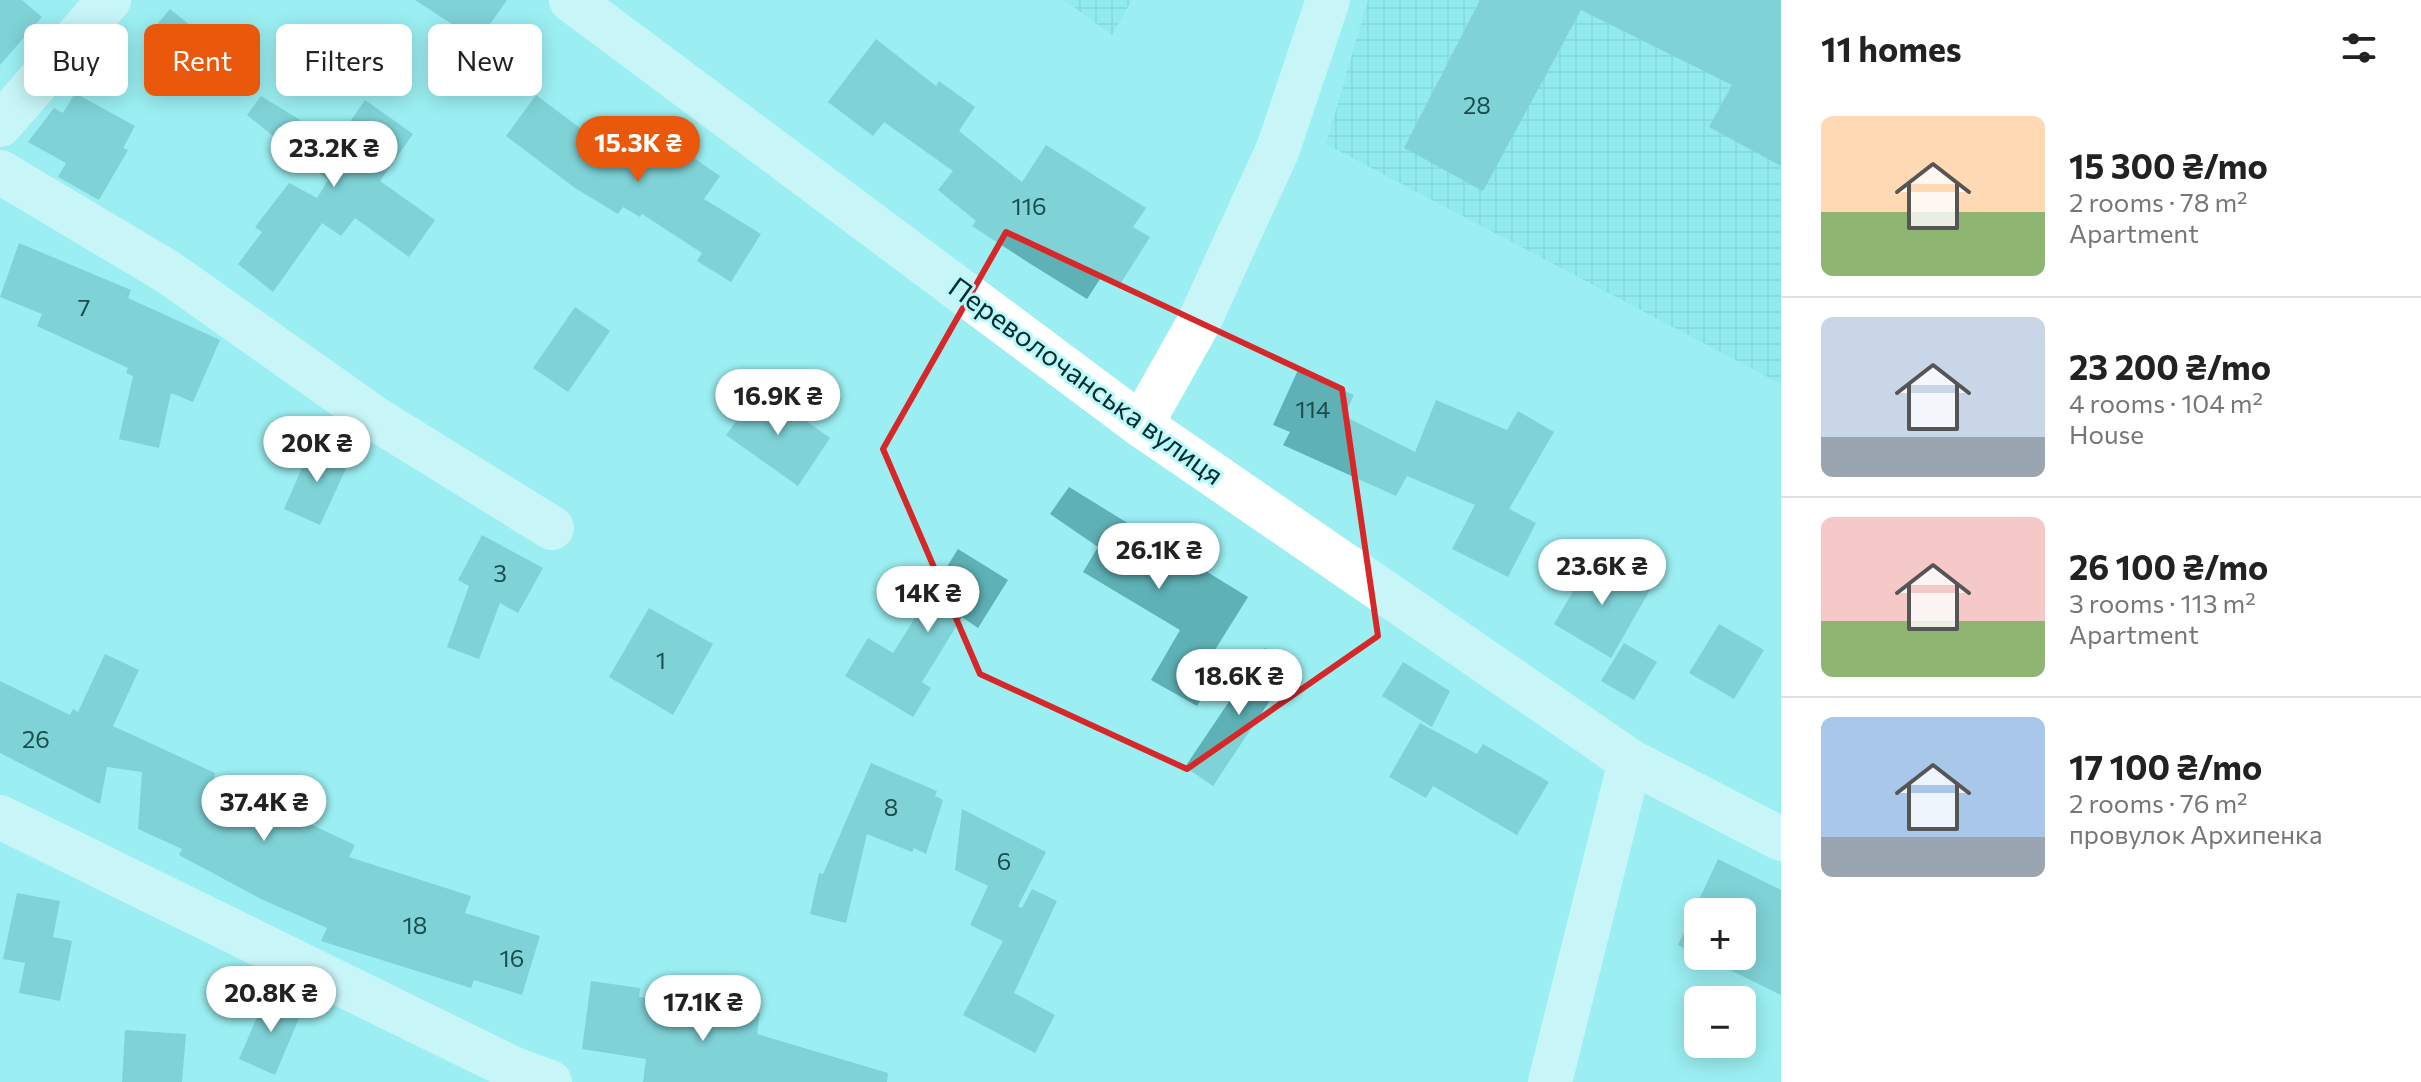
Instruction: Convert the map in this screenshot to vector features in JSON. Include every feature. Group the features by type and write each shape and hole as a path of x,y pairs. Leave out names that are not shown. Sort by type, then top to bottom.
{"street":[{"path":"0,125 109,0"},
{"name":"Переволочанська вулиця","path":"571,0 1141,425 1630,761 1781,839"},
{"path":"1141,425 1199,322 1278,149 1328,0"},
{"path":"0,172 168,272 376,419 552,528"},
{"path":"1550,1082 1630,761"},
{"path":"0,817 510,1067 550,1082"}],"highlighted area":[{"path":"1006,232 1342,389 1378,636 1187,769 980,674 883,449"}],"shaded area":[{"path":"1064,0 1132,0 1112,35"},
{"path":"1368,0 1781,0 1781,384 1326,144"}],"building":[{"path":"0,0 22,0 42,17 36,24 24,24 24,38 0,65"},
{"path":"415,0 507,0 490,24 452,24"},
{"path":"1480,0 1781,0 1781,166 1709,127 1732,85 1581,10 1483,191 1404,148"},
{"path":"170,9 189,24 157,24"},
{"path":"876,39 936,86 939,81 975,107 959,131 1022,182 1046,145 1146,208 1133,227 1150,237 1119,286 1102,276 1087,299 1029,263 972,226 976,221 938,190 953,171 884,122 873,136 828,102"},
{"path":"73,96 80,96 135,126 123,148 128,150 99,200 58,177 66,163 28,142 54,108 63,113"},
{"path":"261,96 336,142 365,100 413,134 380,181 435,220 409,257 355,218 341,236 322,223 273,292 238,264 262,232 255,227 289,183 317,198 328,180 247,115"},
{"path":"535,96 604,146 616,125 681,164 688,154 720,176 704,199 761,234 731,282 697,261 702,253 642,214 640,217 623,207 618,214 575,188 506,136"},
{"path":"19,243 131,290 128,298 220,340 193,402 171,393 159,448 119,439 133,376 126,373 128,368 37,326 42,314 0,297"},
{"path":"575,307 610,331 568,392 533,368"},
{"path":"1298,370 1354,395 1344,416 1415,452 1436,400 1507,430 1518,411 1554,432 1509,509 1536,523 1508,577 1452,549 1475,505 1407,476 1396,496 1283,445 1290,432 1273,425"},
{"path":"760,388 830,438 798,486 726,435"},
{"path":"313,443 350,460 320,525 284,509"},
{"path":"1069,487 1248,597 1208,661 1220,668 1197,706 1151,680 1180,630 1083,572 1098,547 1050,514"},
{"path":"482,535 543,568 518,613 500,603 479,659 447,647 469,586 458,580"},
{"path":"958,549 1008,580 978,628 962,617 922,682 931,688 913,717 845,676 868,638 893,653"},
{"path":"1593,557 1650,590 1611,658 1554,624"},
{"path":"649,608 713,644 673,715 609,677"},
{"path":"1719,624 1764,650 1734,699 1689,673"},
{"path":"1624,643 1657,662 1634,700 1601,681"},
{"path":"1265,648 1293,666 1213,786 1185,767"},
{"path":"105,654 139,670 113,726 215,773 214,779 355,845 349,857 471,896 465,913 540,936 522,995 474,980 471,988 321,941 327,928 261,899 179,855 182,849 138,829 142,772 107,767 100,804 0,753 0,681 70,715 73,709 78,712"},
{"path":"1403,662 1450,691 1432,727 1382,696"},
{"path":"1420,723 1477,754 1483,744 1549,782 1517,835 1433,786 1426,798 1389,777"},
{"path":"871,763 937,791 935,796 943,800 926,854 914,848 912,852 867,834 846,923 810,914 819,873 823,874"},
{"path":"962,809 1046,852 1018,906 1022,908 1032,889 1057,901 1014,993 1055,1015 1035,1053 963,1015 1003,941 970,925 988,886 955,870"},
{"path":"1718,859 1781,890 1781,995 1730,970 1756,970 1756,898 1700,898"},
{"path":"17,893 60,901 53,937 72,941 60,1001 19,993 25,963 3,959"},
{"path":"1684,932 1684,948 1678,945"},
{"path":"591,981 640,988 639,997 760,1013 757,1034 888,1073 887,1082 643,1082 646,1059 582,1049"},
{"path":"267,994 303,1009 275,1075 239,1059"},
{"path":"125,1030 186,1034 182,1082 122,1082"}]}
